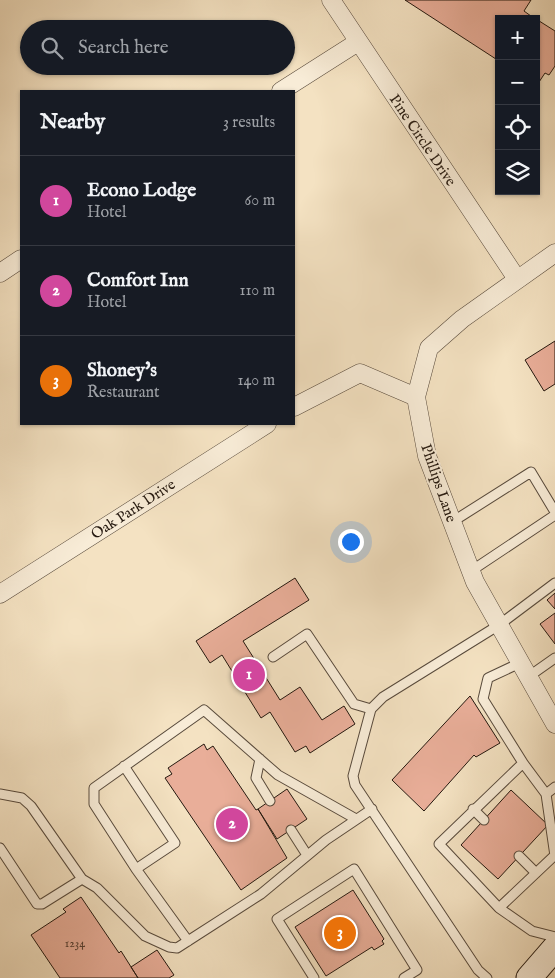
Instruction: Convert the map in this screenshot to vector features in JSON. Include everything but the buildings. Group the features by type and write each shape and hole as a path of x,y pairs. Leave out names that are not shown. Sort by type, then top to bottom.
{"main road":[{"path":"529,978 554,951"}],"street":[{"name":"Pine Circle Drive","path":"331,0 517,279"},
{"path":"283,90 358,42"},
{"name":"Phillips Lane","path":"554,720 524,670 470,571 426,456 416,397 429,348 462,319 555,253"},
{"path":"0,273 20,260"},
{"path":"295,406 360,373 416,397"},
{"name":"Oak Park Drive","path":"0,594 265,425"}],"lane":[{"path":"452,522 531,472 555,513 470,571"},
{"path":"487,978 478,970 355,784 353,776 371,709 383,697 499,625 555,583"},
{"path":"273,656 308,634 354,704 371,709"},
{"path":"499,908 554,856 546,794 523,764 483,699 488,678 524,670 555,658"},
{"path":"188,941 136,869 94,804 94,788 124,766 204,710 278,775 356,820"},
{"path":"260,759 256,778 270,801"},
{"path":"523,764 439,844 499,908 532,931 554,951"},
{"path":"124,766 175,843 136,869"},
{"path":"546,794 555,787"},
{"path":"0,794 22,798 31,806 82,879 97,888 145,936 169,947 177,948 261,894 307,856 372,809"},
{"path":"474,809 484,820"},
{"path":"291,830 307,856"},
{"path":"0,848 37,904 42,904 82,879"},
{"path":"519,856 536,873"},
{"path":"314,978 277,919 354,869 417,970 404,978"}],"place":[{"name":"Econo Lodge","path":"249,675"},
{"name":"Comfort Inn","path":"232,824"},
{"name":"Shoney's","path":"340,933"}]}
